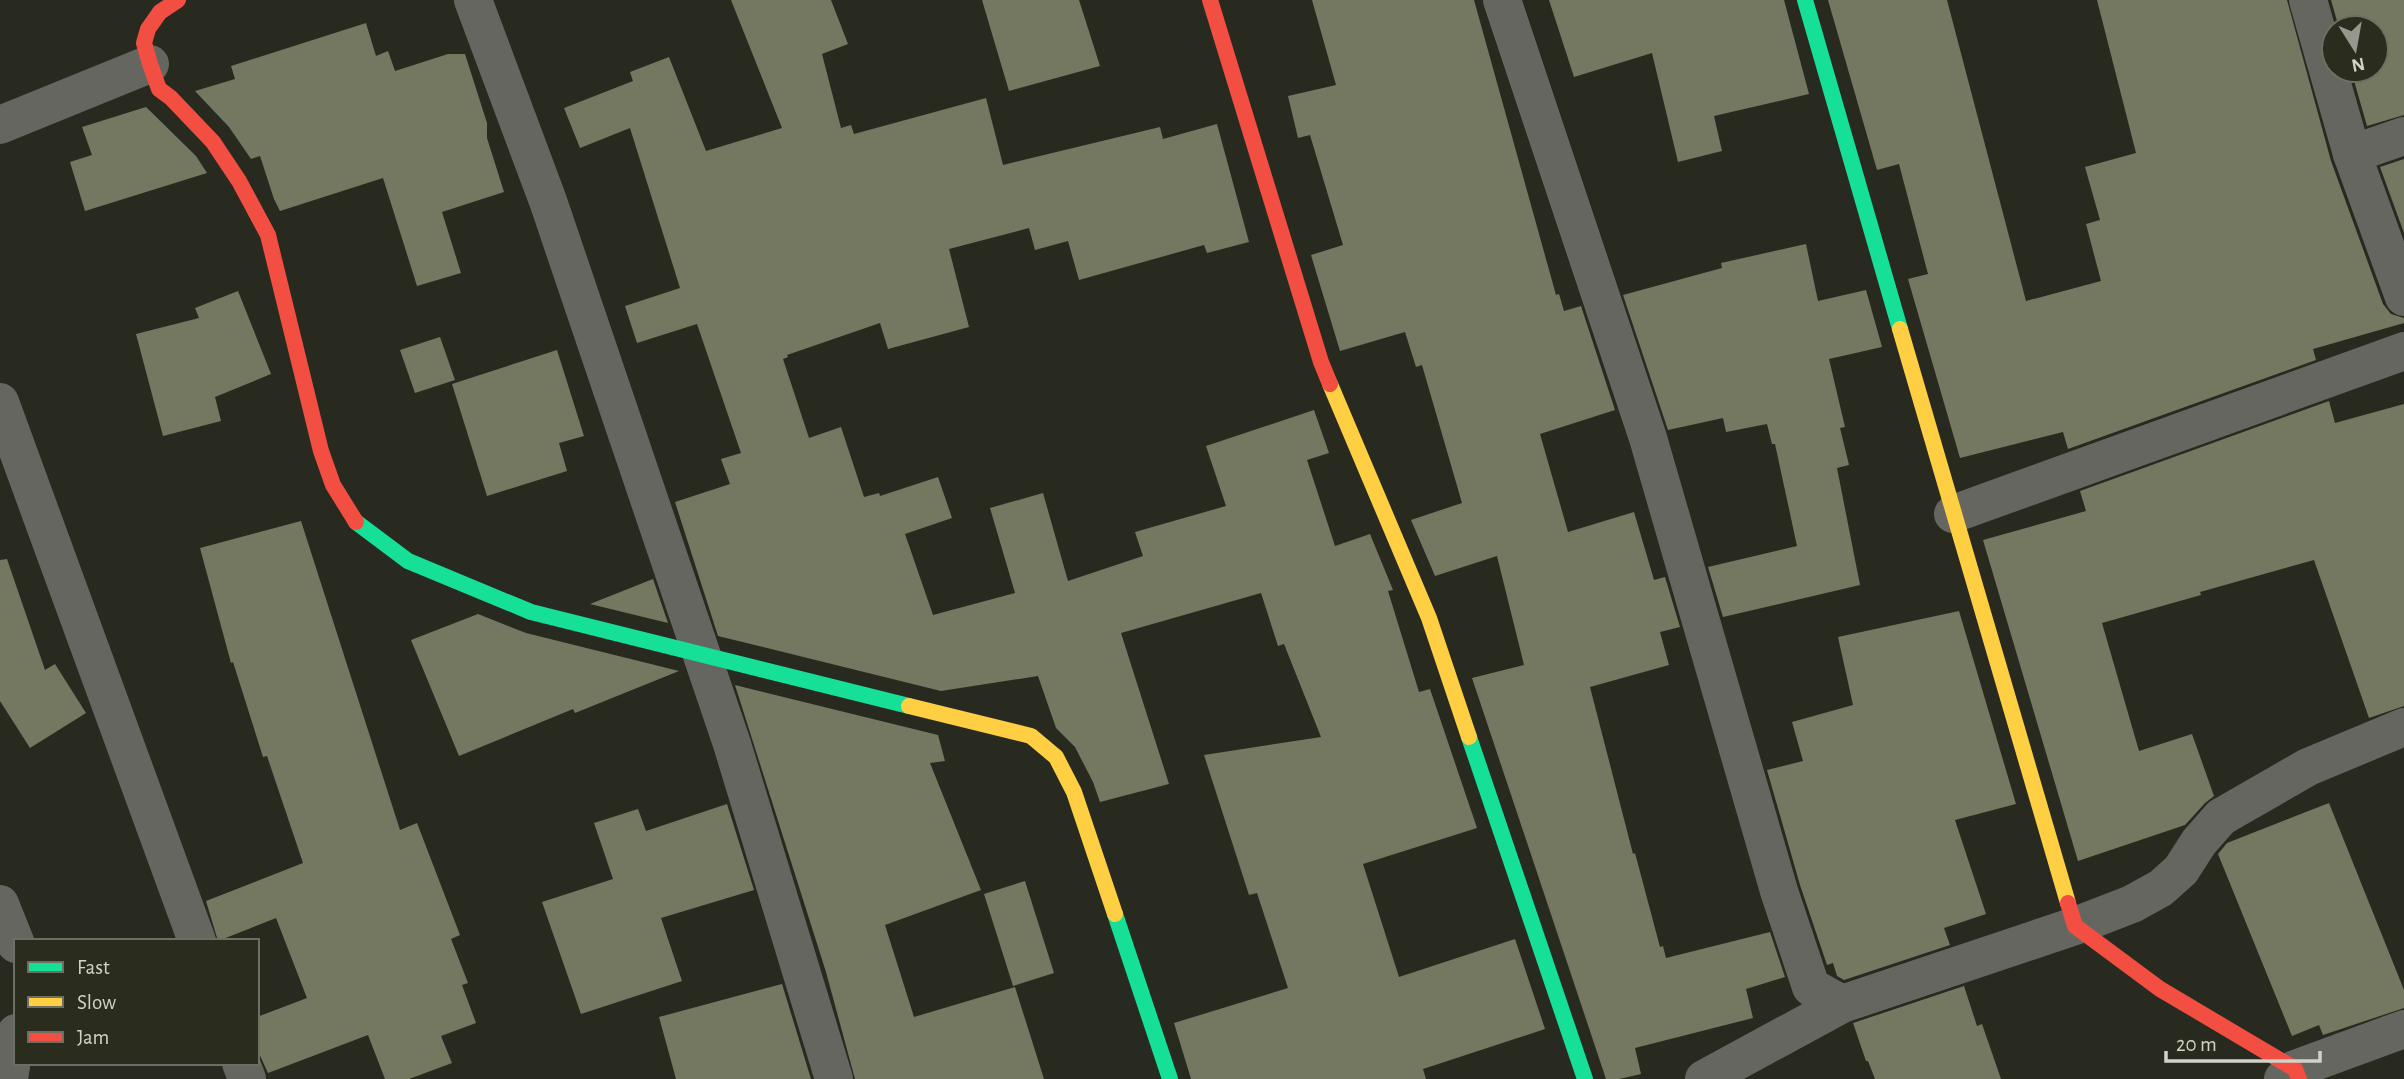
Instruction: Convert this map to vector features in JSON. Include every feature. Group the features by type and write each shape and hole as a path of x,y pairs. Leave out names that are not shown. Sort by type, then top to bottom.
{"street":[{"path":"178,0 160,12 148,29 144,43 150,64 159,89 194,121 226,162 268,235 321,451 333,485 355,521 408,561 531,612 1031,736 1056,757 1082,814 1170,1079"},
{"path":"473,0 548,201 702,653 834,1079"},
{"path":"1210,0 1321,362 1429,618 1585,1079"},
{"path":"1502,0 1648,438 1779,891 1811,987 1842,1004"},
{"path":"1805,0 2075,926 2160,989 2293,1076 2404,1029"},
{"path":"2308,0 2352,154 2404,297"},
{"path":"0,125 150,64"},
{"path":"2352,154 2404,136"},
{"path":"1953,514 2404,351"},
{"path":"0,402 196,939"},
{"path":"1704,1079 1842,1004 2075,926 2132,904 2161,888 2181,870 2199,842 2221,817 2308,767 2404,727"},
{"path":"0,904 14,939"},
{"path":"9,1079 14,1046"}],"building":[{"path":"731,0 831,0 848,44 822,54 841,128 851,125 854,134 986,98 1003,165 1160,127 1163,139 1217,124 1249,242 1207,253 1204,245 1079,280 1068,241 1035,250 1029,228 949,249 969,327 888,349 880,323 787,355 788,357 783,359 809,438 841,427 864,497 879,493 880,496 938,477 952,518 905,534 933,615 1015,593 990,508 1043,493 1068,581 1143,556 1135,532 1226,506 1206,446 1314,410 1329,453 1307,460 1335,546 1370,534 1393,590 1388,591 1419,692 1430,689 1477,828 1363,864 1399,977 1515,939 1545,1029 1423,1069 1426,1079 1191,1079 1174,1023 1288,988 1257,893 1249,895 1204,755 1321,737 1284,644 1278,646 1261,593 1121,633 1169,784 1100,802 1075,747 1056,728 1038,676 941,691 718,636 675,502 730,484 721,459 741,453 697,324 637,343 625,306 680,288 630,128 580,148 564,108 633,81 630,72 669,57 706,151 782,128"},
{"path":"982,0 1079,0 1100,66 1009,91"},
{"path":"1312,0 1474,0 1556,295 1559,294 1564,311 1581,306 1615,410 1540,434 1568,532 1634,512 1654,580 1665,577 1680,627 1660,632 1669,665 1590,687 1660,947 1663,946 1666,958 1770,932 1785,977 1746,989 1753,1018 1635,1048 1641,1074 1606,1079 1472,678 1524,665 1497,556 1435,576 1411,520 1462,503 1422,365 1416,367 1405,332 1340,351 1311,255 1343,245 1310,135 1298,138 1288,96 1336,85"},
{"path":"1549,0 1784,0 1809,94 1714,116 1722,151 1678,162 1652,53 1574,77"},
{"path":"1828,0 1947,0 2026,301 2101,281 2086,224 2100,220 2085,167 2136,153 2097,0 2287,0 2331,161 2383,304 2391,314 2404,318 2404,323 2313,349 2316,360 2068,449 2063,432 1960,458 1908,279 1928,274 1899,164 1877,170"},
{"path":"2331,0 2404,0 2404,115 2367,126 2355,84 2390,84 2390,14 2335,14"},
{"path":"366,23 376,56 388,51 395,71 448,54 465,54 487,123 487,138 504,192 442,212 461,273 417,286 383,178 280,211 260,156 251,159 229,127 195,91 235,79 231,66"},
{"path":"146,107 196,156 207,173 85,211 70,162 92,155 82,127"},
{"path":"2404,159 2404,233 2380,167"},
{"path":"1806,244 1818,301 1866,290 1882,347 1829,359 1845,427 1840,428 1849,465 1837,468 1860,585 1723,617 1708,567 1797,546 1775,444 1772,444 1767,424 1726,432 1723,418 1668,430 1623,295 1722,268 1721,263"},
{"path":"238,291 271,374 215,397 221,421 163,436 136,334 199,318 195,308"},
{"path":"440,337 455,380 415,393 400,350"},
{"path":"557,350 584,436 559,443 567,471 487,496 452,384"},
{"path":"2329,401 2335,423 2404,404 2404,706 2369,718 2314,560 2102,623 2139,751 2192,734 2214,796 2185,825 2078,861 1983,540 2086,511 2080,491"},
{"path":"301,521 400,830 417,823 460,935 451,939 468,983 462,985 476,1023 441,1036 452,1063 409,1079 385,1079 368,1035 268,1073 259,1053 259,1016 307,998 276,918 217,939 206,901 303,863 267,756 263,757 233,662 231,663 200,548"},
{"path":"7,559 45,670 55,664 86,713 30,748 0,701 0,560"},
{"path":"653,579 668,623 590,604"},
{"path":"1959,611 2016,804 1955,820 1986,914 1944,928 1950,945 1844,980 1837,976 1833,963 1827,965 1800,885 1767,770 1803,761 1792,722 1853,705 1838,637"},
{"path":"478,614 526,633 679,671 575,713 573,709 459,756 411,640"},
{"path":"735,685 938,735 945,761 930,763 981,890 885,925 914,1017 1015,987 1044,1079 855,1079 826,972"},
{"path":"2329,803 2404,990 2404,1008 2323,1035 2319,1025 2292,1036 2218,854 2227,843"},
{"path":"727,804 754,890 661,918 682,981 581,1014 542,902 613,879 594,823 638,809 646,831"},
{"path":"1025,881 1054,973 1013,986 984,894"},
{"path":"782,984 811,1079 676,1079 659,1017"},
{"path":"1964,986 1977,1026 1982,1024 2001,1079 1875,1079 1853,1023"}],"traffic: fast":[{"path":"1805,0 1900,329"},
{"path":"356,522 408,561 531,612 909,706"},
{"path":"1469,737 1585,1079"},
{"path":"1115,914 1170,1079"}],"traffic: slow":[{"path":"1900,329 2068,903"},
{"path":"1330,384 1429,618 1469,737"},
{"path":"909,706 1031,736 1056,757 1074,792 1115,914"}],"traffic: jam":[{"path":"178,0 160,12 148,29 144,43 150,64 159,89 213,142 239,181 268,235 321,451 333,485 356,522"},
{"path":"1210,0 1330,384"},
{"path":"2068,903 2075,926 2160,989 2295,1069 2299,1079"}]}
